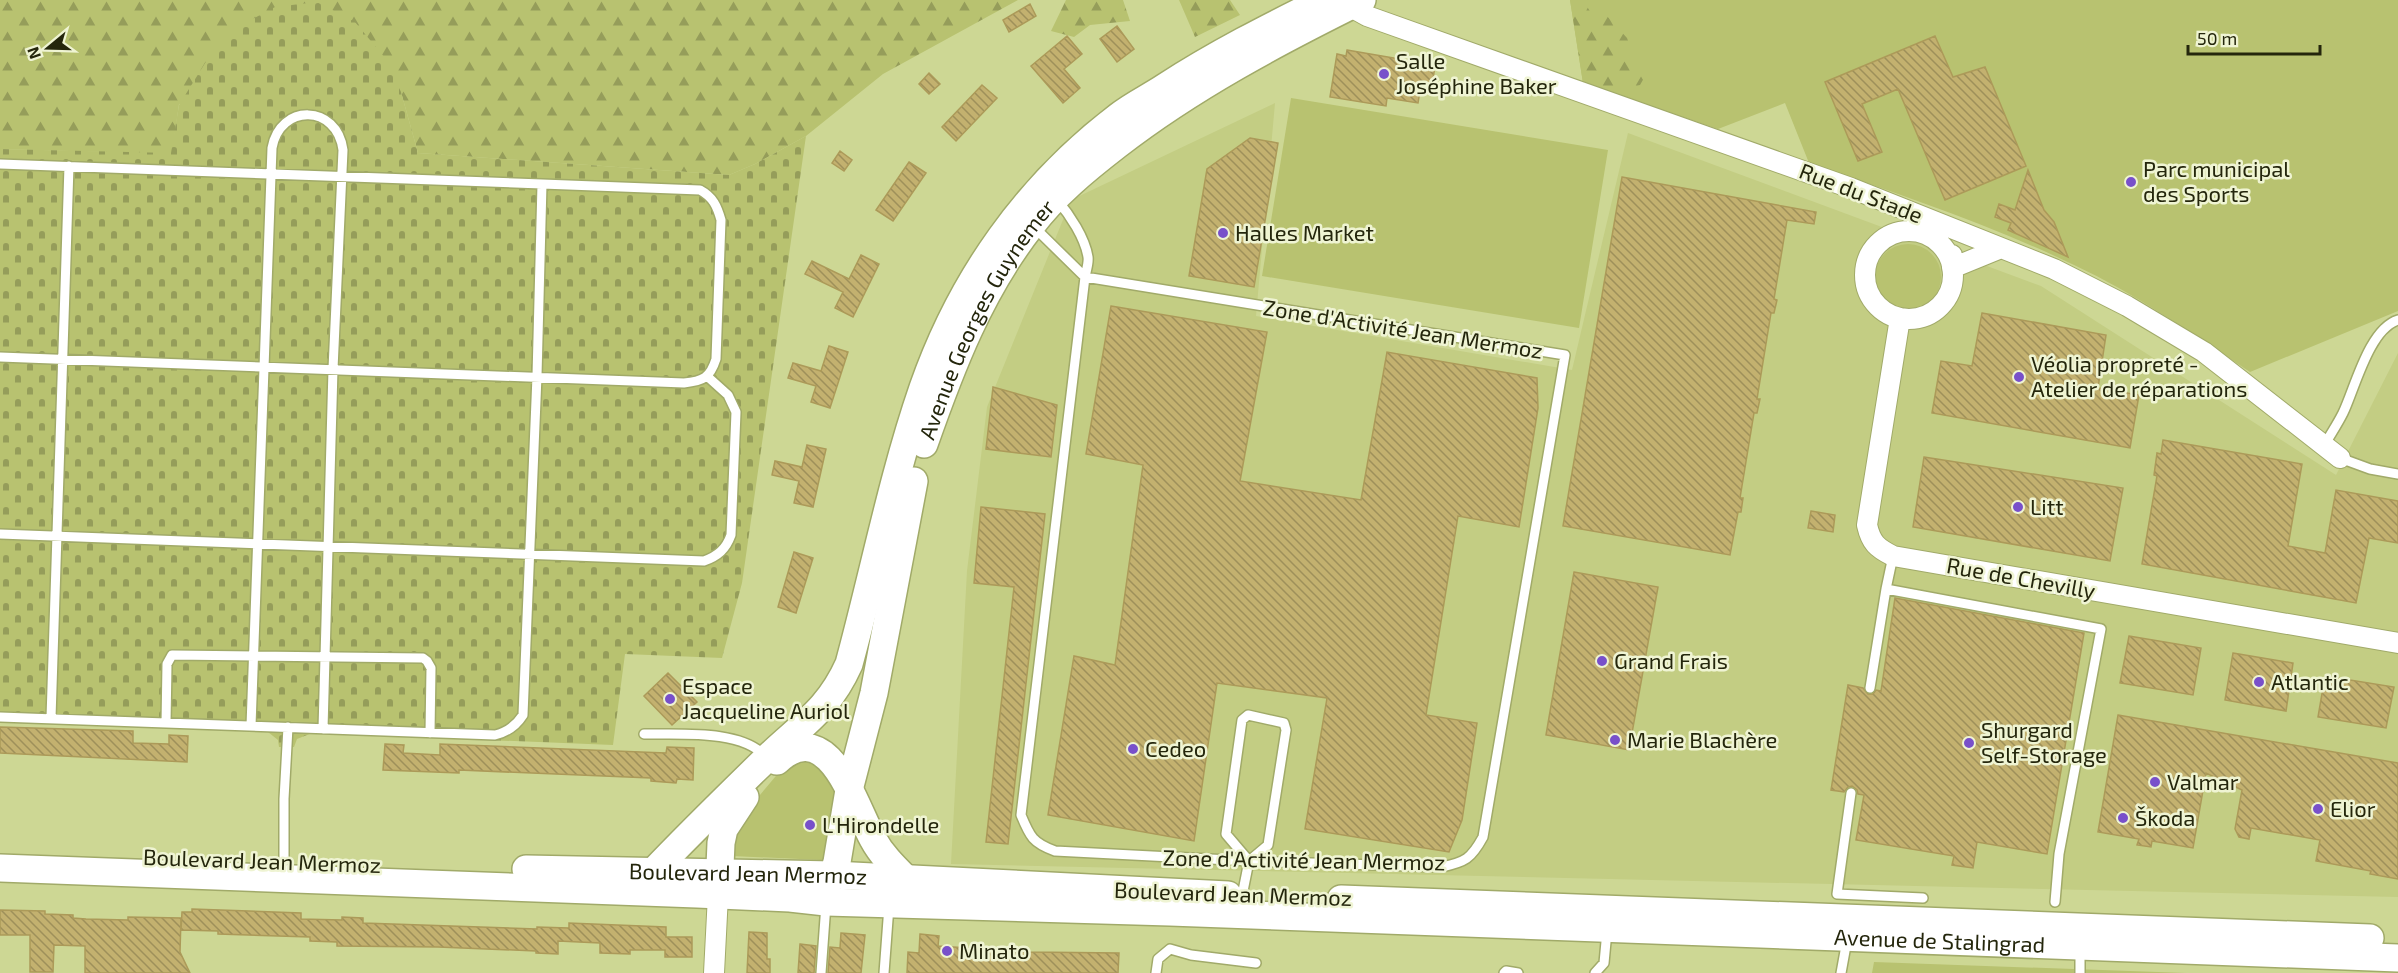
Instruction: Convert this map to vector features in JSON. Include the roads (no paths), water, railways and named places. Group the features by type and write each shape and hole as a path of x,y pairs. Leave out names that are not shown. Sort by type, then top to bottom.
{"main road":[{"path":"1056,198 1063,174 1093,147 1119,116 1243,40 1347,1"},
{"name":"Avenue Georges Guynemer","path":"828,889 849,790 874,693 909,498 922,449 957,353 995,279 1031,225 1056,198 1100,158 1175,103 1347,1"},
{"name":"Avenue Georges Guynemer","path":"652,873 732,793 771,763 825,706 840,685 849,664 899,468 923,387 953,316 1001,234 1031,197 1119,116"},
{"path":"1001,234 1031,225"},
{"path":"719,884 724,829 771,763 799,747 813,748 828,758 849,790 873,840 905,878"},
{"name":"Boulevard Jean Mermoz","path":"0,851 652,873 790,898 828,889 905,878 1242,896 1488,914"},
{"name":"Boulevard Jean Mermoz","path":"0,868 719,884 828,889 889,903 1488,914"},
{"name":"Avenue de Stalingrad","path":"1488,914 1607,928 2398,958"},
{"name":"Avenue de Stalingrad","path":"1488,914 2398,940"}],"street":[{"name":"Rue du Stade","path":"1347,1 1366,16 1897,206 2054,269 2101,292 2195,346 2258,392 2340,458"},
{"path":"1886,237 1897,206"},
{"path":"1950,228 1953,268 1951,289 1939,307 1921,317 1900,318 1887,314 1869,295 1865,282 1868,257 1876,245 1886,237 1899,232 1913,231 1927,235 1939,243 1948,254 1953,268"},
{"path":"1953,268 2001,248"},
{"name":"Rue de Chevilly","path":"1900,318 1867,525 1870,539 1874,544 1893,556 2398,643"},
{"path":"714,973 719,884"}],"lane":[{"path":"251,726 272,148 276,134 281,127 292,118 310,114 327,120 340,136 343,150 333,369 323,729"},
{"path":"0,164 700,190 709,195 715,203 721,220 716,359 708,377 699,381 684,383 0,357"},
{"path":"51,718 69,166"},
{"path":"0,717 495,735 511,728 523,715 537,376 542,184"},
{"name":"Zone d'Activité Jean Mermoz","path":"1056,198 1084,244 1089,259 1085,277 1021,815 1028,831 1037,844 1055,851 1249,861 1442,867 1462,862 1474,854 1483,837 1565,355 1085,277"},
{"path":"1031,225 1085,277"},
{"path":"2324,446 2342,415 2370,349 2389,323 2398,320"},
{"path":"0,534 694,561 712,558 720,553 731,535 736,412 728,395 708,377"},
{"path":"2340,458 2370,469 2398,474"},
{"path":"1870,688 1893,556"},
{"path":"1887,589 2101,629 2059,854 2055,902"},
{"path":"166,723 167,664 172,655 423,658 430,668 430,733"},
{"path":"1242,896 1249,861 1268,845 1286,730 1284,723 1248,715 1242,720 1226,834 1249,861"},
{"path":"284,861 284,799 288,727"},
{"path":"644,734 720,736 747,743 771,763"},
{"path":"1851,793 1837,894 1923,898"},
{"path":"821,973 828,889"},
{"path":"884,973 889,903"},
{"path":"1595,973 1605,968 1607,928"},
{"path":"1840,973 1847,937"},
{"path":"2080,946 2080,973"},
{"path":"1156,973 1158,959 1170,949 1191,955 1256,963"},
{"path":"1504,973 1506,971 1518,973"}],"place":[{"name":"Salle Joséphine Baker","path":"1384,74"},
{"name":"Parc municipal des Sports","path":"2131,182"},
{"name":"Halles Market","path":"1223,233"},
{"name":"Véolia propreté - Atelier de réparations","path":"2019,377"},
{"name":"Litt","path":"2018,507"},
{"name":"Grand Frais","path":"1602,661"},
{"name":"Atlantic","path":"2259,682"},
{"name":"Espace Jacqueline Auriol","path":"670,699"},
{"name":"Marie Blachère","path":"1615,740"},
{"name":"Shurgard Self-Storage","path":"1969,743"},
{"name":"Cedeo","path":"1133,749"},
{"name":"Valmar","path":"2155,782"},
{"name":"Elior","path":"2318,809"},
{"name":"Škoda","path":"2123,818"},
{"name":"L'Hirondelle","path":"810,825"},
{"name":"Minato","path":"947,951"}]}
